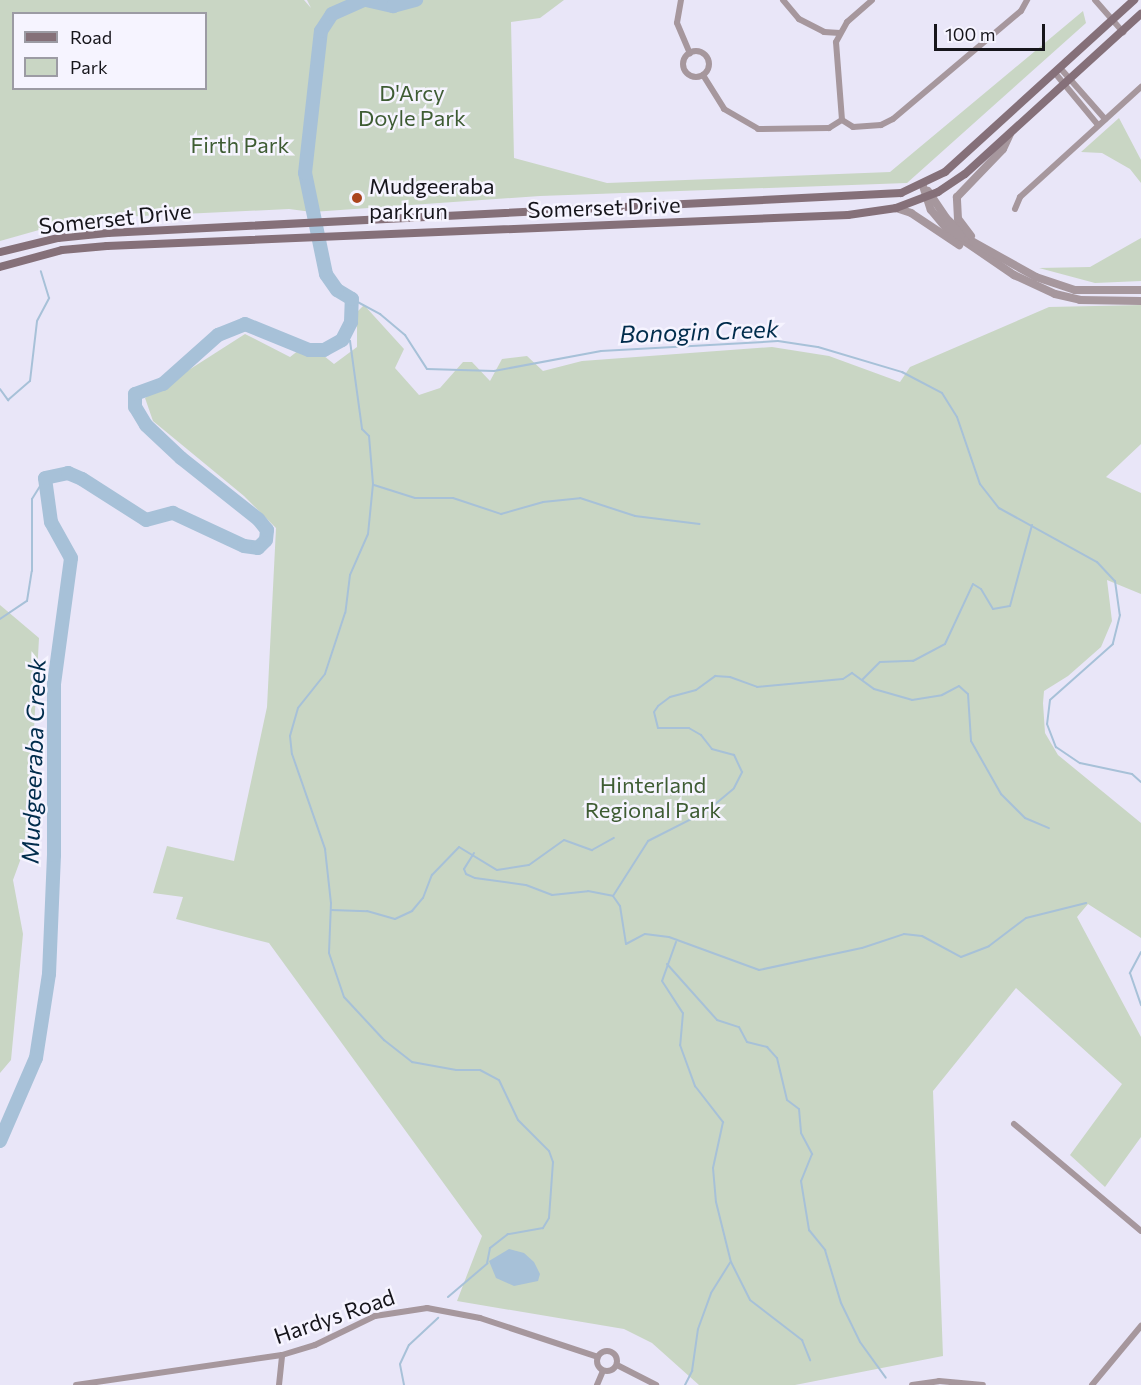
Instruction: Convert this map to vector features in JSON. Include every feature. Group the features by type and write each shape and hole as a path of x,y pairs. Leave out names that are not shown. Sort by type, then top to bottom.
{"main road":[{"name":"Somerset Drive","path":"0,252 57,238 108,233 877,197 923,186 960,160 1134,0"},
{"name":"Somerset Drive","path":"0,267 62,250 848,215 896,208 928,197 960,178 1141,14"},
{"path":"585,210 586,225"}],"street":[{"path":"681,0 677,23 690,53"},
{"path":"792,0 785,3 799,19 824,32 840,33"},
{"path":"842,120 836,42 840,33 872,0"},
{"path":"842,120 853,127 881,125 893,119 1021,11 1027,0"},
{"path":"1095,0 1122,32"},
{"path":"699,52 706,57 709,65 703,75 694,77 685,70 684,62 690,53 699,52"},
{"path":"1058,71 1098,125"},
{"path":"703,75 724,109 758,129 829,128 842,120"},
{"path":"1067,82 1105,119"},
{"path":"1015,209 1020,197 1141,87"},
{"path":"994,259 964,229 956,205 963,187 1003,149 1010,134"},
{"path":"923,186 928,197 962,234 994,259 1056,285 1099,293 1141,292"},
{"path":"896,208 911,213 1062,296 1092,302 1141,301"},
{"path":"1014,1124 1141,1231"},
{"name":"Hardys Road","path":"76,1385 282,1355 315,1345 375,1316 427,1308 480,1318 598,1357 611,1352 617,1357 617,1365"},
{"path":"1092,1385 1141,1326"},
{"path":"279,1385 282,1355"},
{"path":"597,1385 603,1371 598,1357"},
{"path":"603,1371 617,1365 656,1385"},
{"path":"912,1385 939,1381 983,1385"}],"green space":[{"path":"0,0 304,0 311,8 307,0 564,0 540,18 511,22 514,158 607,183 890,172 1083,11 1086,23 907,183 540,196 312,212 289,209 78,219 0,241"},
{"path":"1119,118 1141,160 1141,183 1130,169 1102,153 1081,152"},
{"path":"1141,238 1141,281 1095,283 1039,268 1090,267"},
{"name":"Hinterland Regional Park","path":"364,305 404,349 395,368 419,395 440,388 463,362 472,362 490,381 502,359 527,356 543,371 582,361 772,347 829,356 900,382 910,367 1049,307 1141,305 1141,444 1106,477 1141,493 1141,594 1107,580 1112,621 1101,647 1068,676 1044,691 1043,703 1045,733 1058,755 1141,823 1141,938 1088,904 1077,917 1141,1037 1141,1137 1105,1187 1070,1155 1122,1084 1016,988 933,1091 943,1356 795,1385 699,1385 652,1343 624,1329 457,1301 482,1236 269,943 176,919 183,897 153,893 167,846 234,861 267,707 276,528 244,496 153,421 145,398 245,334 290,357 308,343 334,364 357,347 357,312"},
{"path":"0,605 39,638 28,839 13,880 23,934 11,1060 0,1073"}],"water":[{"path":"509,1249 524,1253 534,1262 540,1274 538,1281 514,1286 496,1278 489,1261"}],"waterway":[{"name":"Mudgeeraba Creek","path":"0,1141 36,1058 49,974 54,855 54,684 71,558 51,522 45,478 68,473 82,479 146,520 173,513 244,546 258,548 266,540 267,530 258,519 181,458 146,425 135,407 135,394 163,384 218,335 245,324 309,350 324,350 342,340 351,322 352,299 337,290 326,274 305,173 321,31 332,14 364,0"},
{"name":"Mudgeeraba Creek","path":"366,0 393,6 416,0"},
{"path":"0,389 8,400 30,381 37,321 49,298 41,271"},
{"name":"Bonogin Creek","path":"352,299 380,314 405,335 427,369 494,371 601,351 778,341 818,347 902,372 942,393 957,417 980,484 999,508 1097,562 1115,581 1120,615 1113,644 1050,700 1047,724 1056,747 1080,763 1132,774 1141,782"},
{"path":"344,336 350,341 362,429 369,436 373,484 368,534 350,575 345,613 325,674 298,708 290,736 292,754 325,849 331,903 329,953 344,997 384,1040 412,1062 456,1070 480,1070 499,1080 518,1120 549,1151 553,1162 549,1218 543,1228 508,1234 490,1248 487,1263"},
{"path":"0,619 27,601 32,571 32,499 45,478"},
{"path":"374,485 415,498 453,498 501,514 543,502 580,498 635,516 700,524"},
{"path":"862,680 880,662 913,661 945,644 973,584 981,589 993,609 1010,606 1032,525"},
{"path":"613,896 648,841 707,811 734,788 742,772 734,755 712,749 701,735 689,728 658,728 654,712 658,706 670,697 696,690 715,676 730,677 757,687 843,679 852,673 874,689 912,700 942,695 959,686 968,694 971,741 1001,794 1025,818 1049,828"},
{"path":"331,910 367,911 395,919 412,911 423,898 432,875 459,847 497,870 529,865 564,840 592,850 614,838"},
{"path":"474,853 464,869 466,874 475,878 526,885 552,895 588,891 613,896 620,906 626,944 645,934 669,937 759,970 862,948 904,934 922,936 961,957 989,946 1026,918 1086,903"},
{"path":"676,942 662,981 683,1013 680,1045 695,1086 723,1122 713,1168 716,1202 731,1262 750,1300 802,1340 810,1360"},
{"name":"Bonogin Creek","path":"1141,952 1130,973 1141,1005"},
{"path":"667,964 717,1020 739,1027 747,1042 767,1047 777,1058 787,1100 799,1109 801,1133 812,1154 801,1181 809,1230 825,1250 841,1303 860,1342 886,1378"},
{"path":"448,1297 488,1263"},
{"path":"685,1385 692,1371 698,1329 711,1293 730,1263"},
{"path":"404,1385 400,1364 409,1345 438,1318"}],"place":[{"name":"Mudgeeraba parkrun","path":"357,198"}],"park label":[{"name":"D'Arcy Doyle Park","path":"412,104"},
{"name":"Firth Park","path":"240,145"}]}
